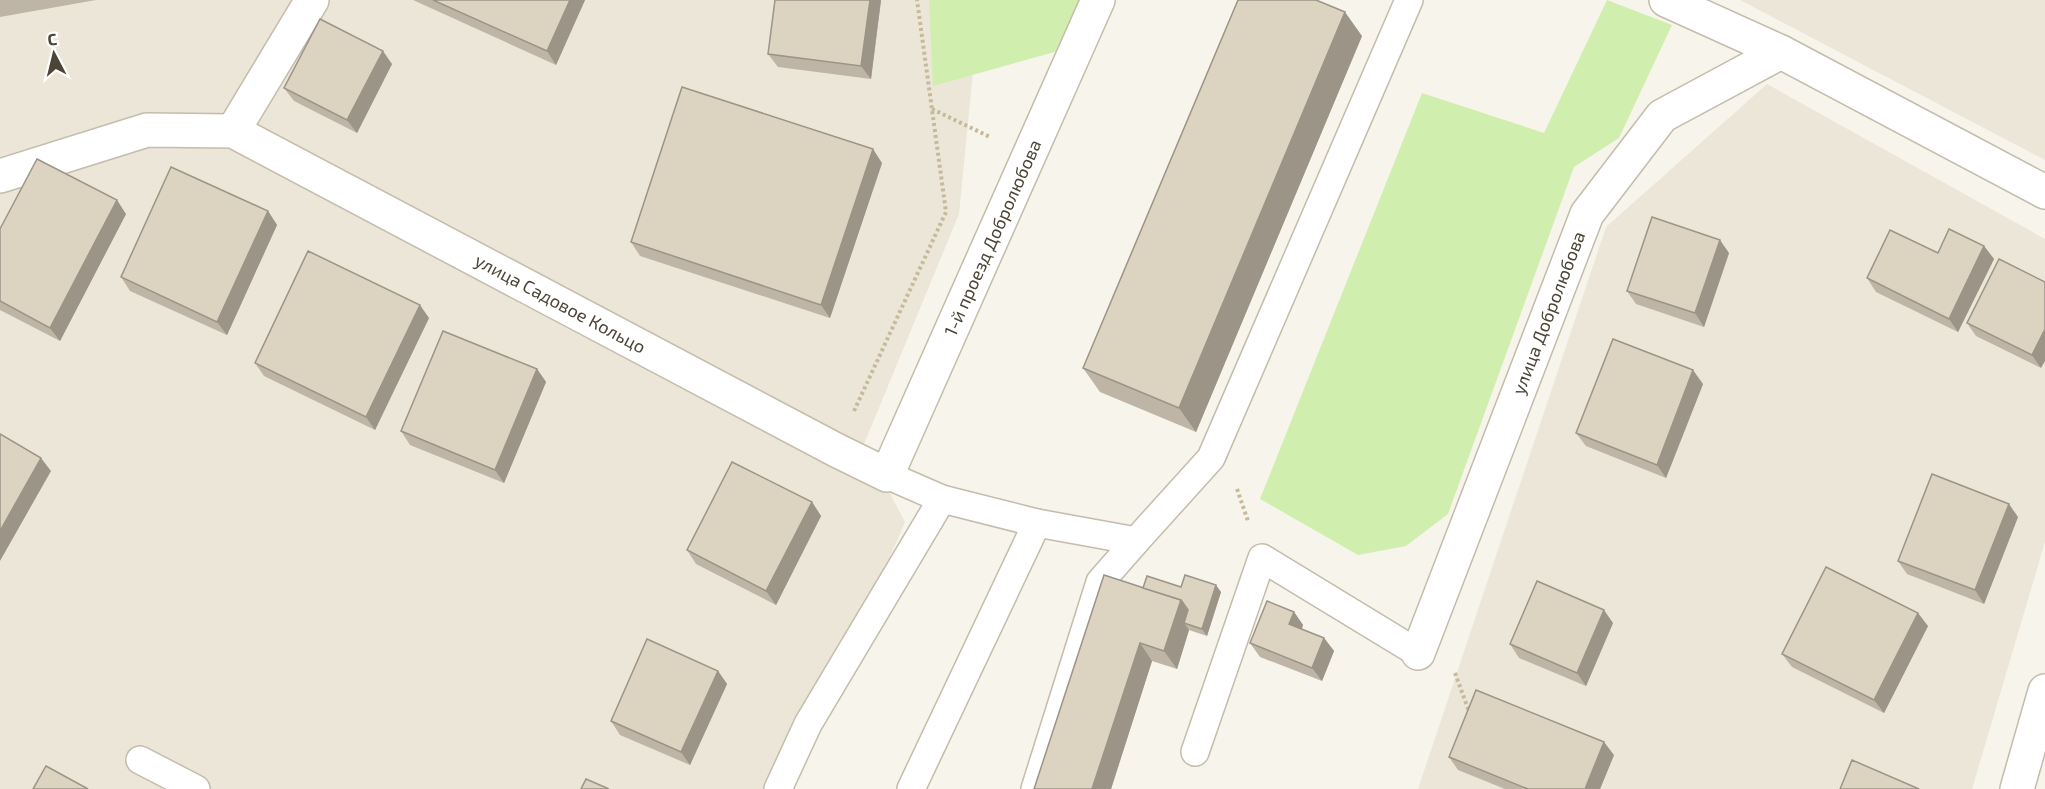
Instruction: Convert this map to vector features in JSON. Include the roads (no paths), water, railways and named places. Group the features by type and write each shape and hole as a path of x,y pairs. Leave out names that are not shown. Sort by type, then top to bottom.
{"street":[{"path":"233,131 312,0"},
{"name":"1-й проезд Добролюбова","path":"887,475 1098,0"},
{"path":"1666,0 1781,52 2045,192"},
{"name":"улица Добролюбова","path":"1418,653 1587,214 1662,116 1781,52"},
{"name":"улица Садовое Кольцо","path":"0,176 147,130 233,131 887,475"},
{"path":"2017,789 2045,691"}],"lane":[{"path":"1035,789 1100,582 1211,458 1409,0"},
{"path":"887,475 942,499 1037,524 1136,541"},
{"path":"778,789 808,724 942,499"},
{"path":"911,789 1037,524"},
{"path":"1195,752 1262,558 1418,653"},
{"path":"140,760 196,789"}]}
